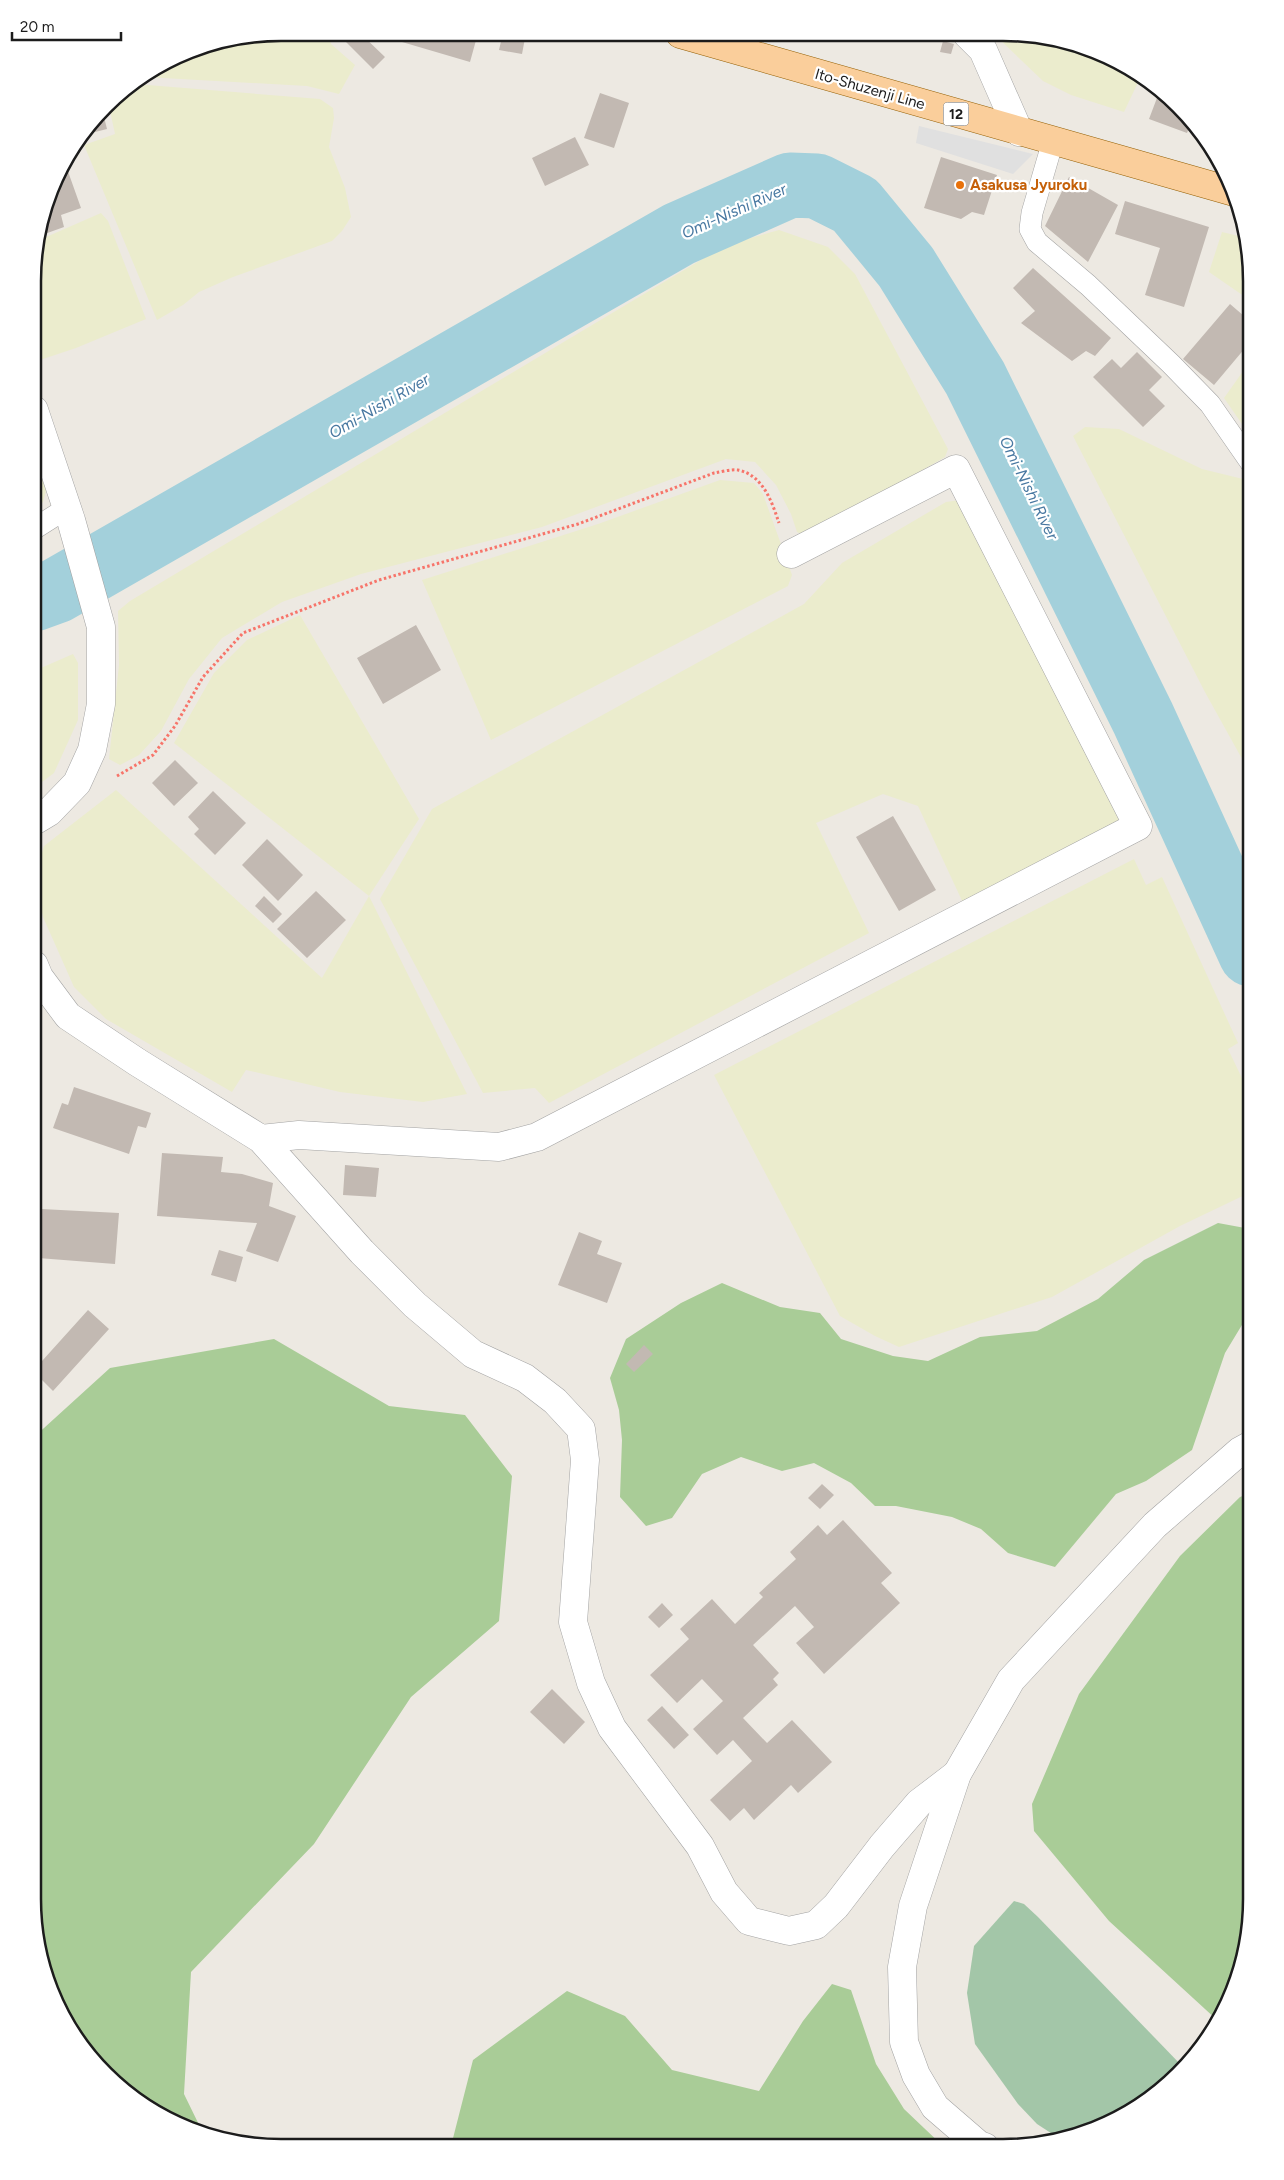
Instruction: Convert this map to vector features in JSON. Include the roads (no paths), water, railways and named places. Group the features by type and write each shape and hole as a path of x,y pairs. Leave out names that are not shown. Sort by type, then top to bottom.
{"main road":[{"name":"Ito-Shuzenji Line","path":"704,41 1224,189"}],"street":[{"path":"974,41 983,50 1019,132"},
{"path":"41,431 69,514 100,627 101,704 92,750 77,783 49,812 41,817"},
{"path":"262,1139 298,1135 499,1147 537,1137 1138,826 956,469 791,554"},
{"path":"41,980 68,1016 136,1062 262,1139 362,1252 415,1305 473,1354 526,1378 555,1401 581,1429 586,1460 574,1622 591,1684 612,1728 700,1846 724,1892 749,1921 789,1931 816,1925 836,1906 882,1846 920,1804 957,1774"},
{"path":"972,2139 935,2107 916,2075 904,2042 902,1967 913,1906 957,1774 1012,1680 1155,1525 1243,1449"}],"lane":[{"path":"1053,141 1032,213 1030,229 1037,242 1088,285 1171,364 1210,404 1243,450"},
{"path":"41,526 69,514"}],"waterway":[{"name":"Omi-Nishi River","path":"41,596 56,591 679,234 790,185 817,186 855,205 906,267 975,378 1143,718 1243,937"}],"place":[{"name":"Asakusa Jyuroku","path":"960,185"}]}
